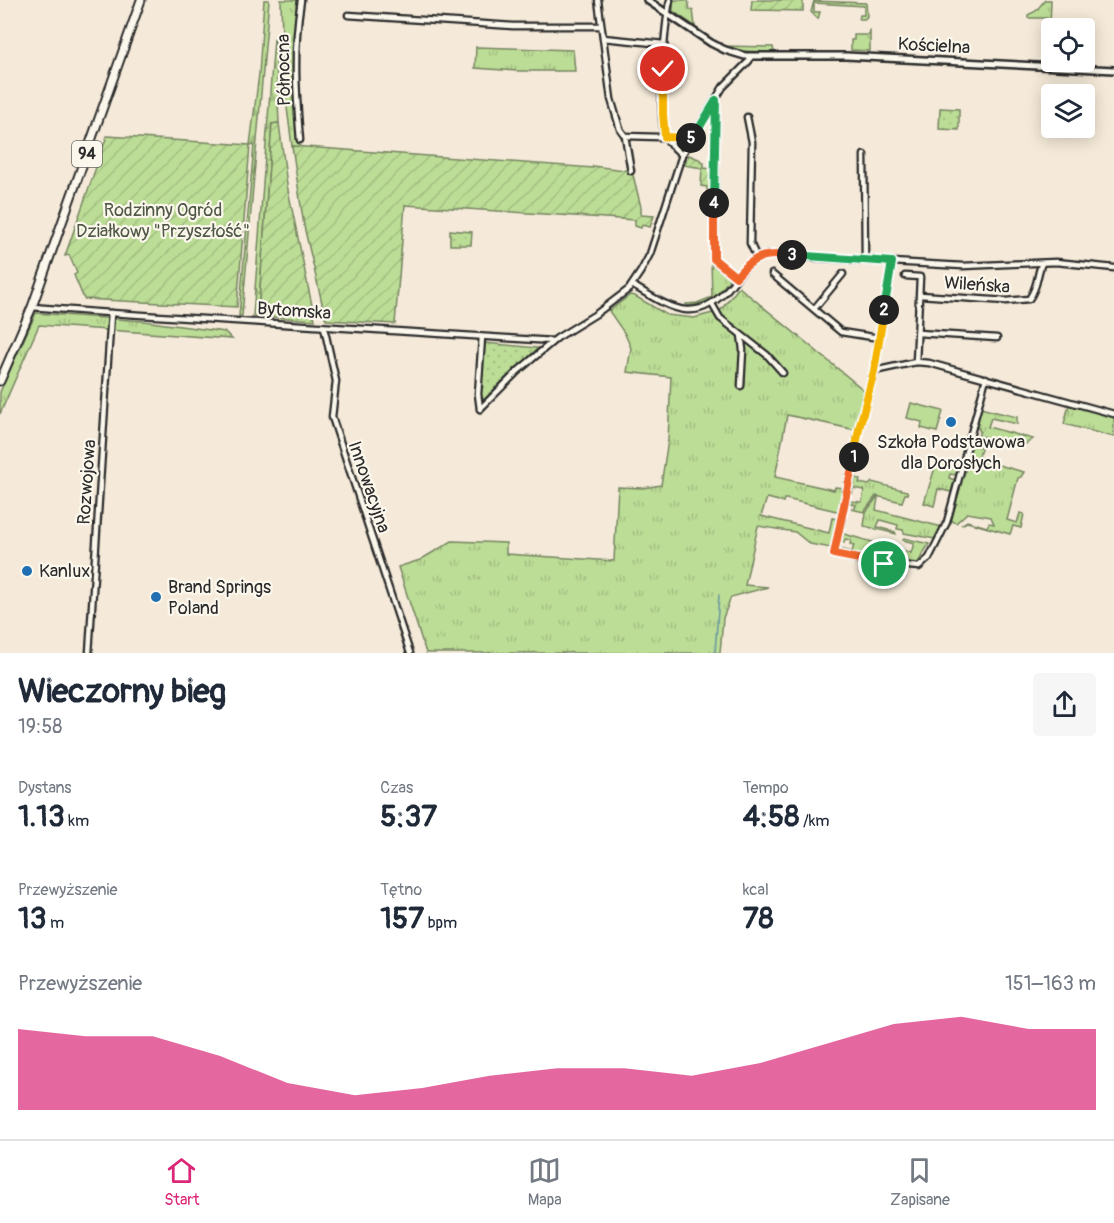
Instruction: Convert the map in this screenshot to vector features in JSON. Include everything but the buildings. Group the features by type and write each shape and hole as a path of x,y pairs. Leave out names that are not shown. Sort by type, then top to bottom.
{"main road":[{"name":"94","path":"0,381 33,307 141,0"}],"street":[{"name":"Północna","path":"300,140 295,55 301,0"},
{"path":"598,0 611,99 625,136 631,171"},
{"name":"Kościelna","path":"648,0 717,47 751,56 840,56 1114,70"},
{"path":"670,0 664,44 662,99 665,137 682,155"},
{"path":"348,15 513,27 601,26"},
{"path":"603,38 664,44"},
{"path":"482,337 478,394 480,409 553,341 604,309 632,285 650,254 682,155 723,87 749,61 751,56"},
{"path":"716,100 714,259 736,277"},
{"path":"747,117 752,142 750,243 757,258"},
{"path":"625,136 693,138"},
{"path":"864,155 865,260"},
{"path":"632,285 677,309 694,309 712,304 720,298 745,266 757,258 770,254 972,266 1042,262 1114,268"},
{"path":"892,262 874,371 859,429 834,554 867,562 919,567 929,558 947,522 986,378"},
{"name":"Wileńska","path":"920,295 1006,301 1029,299 1036,289 1042,262"},
{"path":"772,274 841,332 879,338"},
{"path":"814,309 843,274"},
{"name":"Wileńska","path":"905,276 921,277 916,362"},
{"path":"712,304 720,318 767,355 783,373"},
{"name":"Bytomska","path":"33,307 111,314 553,341"},
{"name":"Rozwojowa","path":"89,653 111,314"},
{"name":"Innowacyjna","path":"324,327 336,381 332,417 410,653"},
{"path":"918,333 997,338"},
{"path":"741,335 743,350 741,386"},
{"path":"874,371 916,362 929,363 1114,414"}],"green space":[{"path":"264,0 269,0 242,316 239,316 254,145 250,145 259,74"},
{"path":"281,0 298,0 294,38 294,74 300,147 292,146 283,77"},
{"path":"673,0 688,0 690,10 693,10 695,26 673,11"},
{"path":"752,0 803,0 803,11 751,10"},
{"path":"1045,0 1051,0 1050,18 1028,18 1028,15 1036,11"},
{"path":"814,1 866,3 867,16 865,19 859,19 860,15 864,15 864,6 814,3 814,12 820,12 818,19 811,12"},
{"path":"870,29 870,51 851,50 851,40 854,40 854,35 869,35"},
{"path":"274,39 279,123 272,124 258,316 253,316"},
{"path":"722,46 773,47 774,52 740,51"},
{"path":"476,47 573,50 575,71 475,68"},
{"path":"940,108 959,109 959,130 939,129"},
{"name":"Rodzinny Ogród Działkowy \"Przyszłość\"","path":"279,123 287,185 315,320 258,316 272,124"},
{"name":"Rodzinny Ogród Działkowy \"Przyszłość\"","path":"107,136 250,145 237,307 84,299 74,275 77,273 69,255 65,256"},
{"name":"Rodzinny Ogród Działkowy \"Przyszłość\"","path":"292,146 593,168 593,166 632,171 641,215 654,216 650,227 642,225 641,228 635,226 635,220 405,205 395,324 326,320 304,226"},
{"path":"689,155 701,160 704,168 711,169 711,190 701,186 702,168 684,165"},
{"path":"450,230 472,232 471,245 450,245"},
{"path":"711,261 729,277 729,280 712,298 703,303 688,306 686,304 697,303 712,297"},
{"path":"739,287 866,392 856,430 787,415 775,477 834,490 835,487 845,488 841,512 786,499 783,502 767,498 761,516 829,533 832,518 837,519 838,525 831,548 810,544 795,532 758,526 745,585 768,587 731,597 723,618 720,653 426,653 398,567 420,560 452,541 506,543 506,554 614,561 618,487 643,488 661,485 668,440 671,377 627,372 631,348 625,334 609,311 630,295 667,315 694,318 720,311"},
{"path":"36,313 143,321 225,332 232,339 39,325 0,414 0,392"},
{"path":"484,343 538,348 482,402 481,397"},
{"path":"911,403 943,411 937,432 921,428 922,422 907,418"},
{"path":"1069,405 1114,417 1114,437 1064,424"},
{"path":"980,408 1017,417 1017,424 991,418 988,427 1033,439 1021,447 981,436 979,440 977,439 980,431 975,424"},
{"path":"983,444 979,455 980,460 1024,472 1018,478 1007,520 1017,523 1020,513 1024,514 1021,528 1013,526 1010,534 967,522 961,525 967,521 987,527 989,523 994,524 991,517 967,513 956,523 951,520 970,445 979,447"},
{"path":"937,461 958,468 956,475 950,474 949,478 955,480 951,492 938,489 934,506 924,503"},
{"path":"855,478 860,479 859,483 869,485 872,482 907,491 908,494 905,494 902,502 876,496 864,512 851,509 856,505 849,503 850,501 862,502 864,490 853,488"},
{"path":"877,497 876,510 942,527 935,539 904,533 903,530 897,529 898,525 880,520 877,527 896,534 864,526 866,512"},
{"path":"844,534 911,553 914,543 903,540 904,538 929,544 916,566 913,563 860,556 856,558 857,555 840,551 838,546 840,549 852,552 854,545 850,544 851,540 845,539 844,543 840,541"}],"waterway":[{"path":"715,653 719,595"}],"place":[{"name":"Szkoła Podstawowa dla Dorosłych","path":"951,422"},
{"name":"Kanlux","path":"27,571"},
{"name":"Brand Springs Poland","path":"156,597"}],"route":[{"path":"663,69 665,137 693,138 716,100 714,256 721,266 736,277 750,262 762,256 776,254 892,262 874,371 859,429 834,554 884,564"}]}
